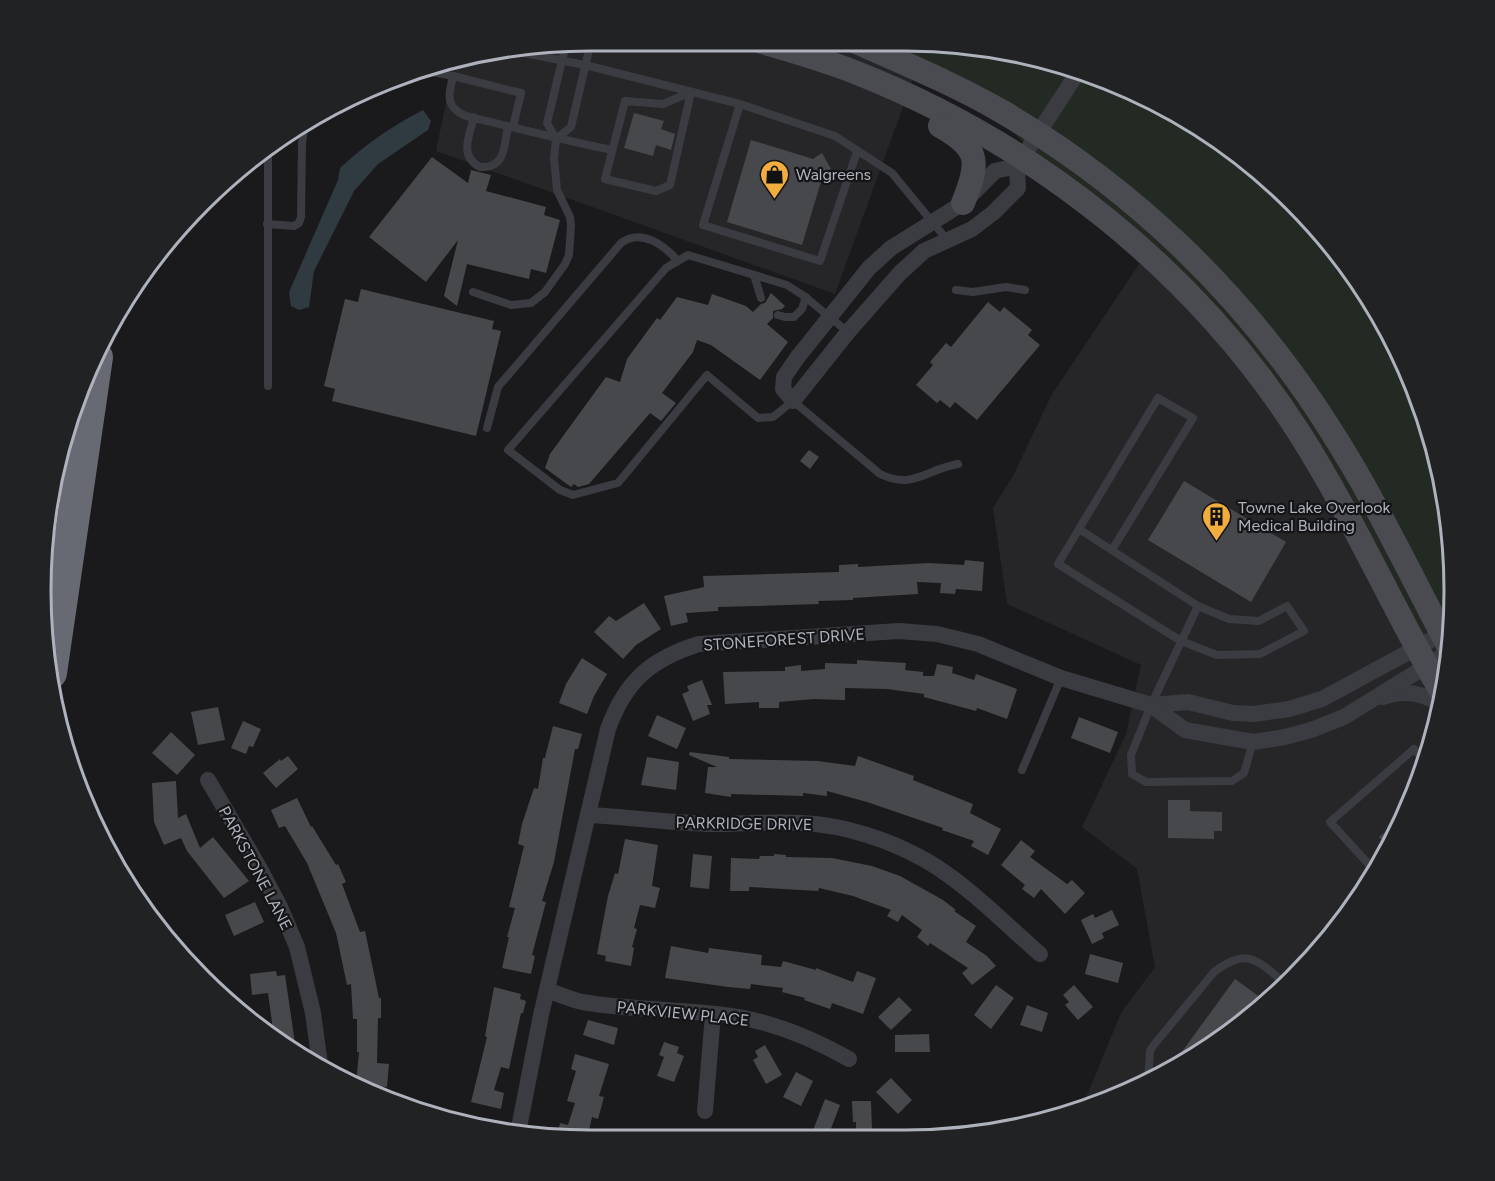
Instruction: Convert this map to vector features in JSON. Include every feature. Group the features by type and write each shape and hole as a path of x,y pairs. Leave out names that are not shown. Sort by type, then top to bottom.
{"highway":[{"path":"55,648 94,381"}],"main road":[{"path":"790,51 856,72 949,115 1111,223 1180,284 1237,348 1305,442 1436,682"},
{"path":"876,51 941,80 1001,111 1038,134 1111,186 1167,233 1239,307 1271,345 1328,426 1354,468 1442,635"},
{"path":"904,93 909,105 919,115 960,137 970,147 974,165 970,185 963,202"}],"street":[{"path":"1019,161 1018,188 993,213 972,229 924,251 900,273 848,332 793,401 783,389 784,377 869,268 891,248 963,202 995,171 1019,161 1074,79"},
{"name":"STONEFOREST DRIVE","path":"520,1125 547,990 608,729 616,707 627,689 659,660 678,650 699,644 899,630 937,634 978,644 1061,678 1151,705 1185,730 1253,742 1311,730 1344,717 1371,702 1422,657"},
{"name":"STONEFOREST DRIVE","path":"1151,705 1188,702 1233,713 1254,714 1289,709 1322,699 1440,648"},
{"path":"1371,702 1404,693 1433,701"},
{"name":"PARKSTONE LANE","path":"208,780 260,869 297,947 313,1013 319,1057"},
{"name":"PARKRIDGE DRIVE","path":"588,815 716,824 804,823 825,825 867,835 907,851 944,872 978,898 1040,954"},
{"name":"PARKVIEW PLACE","path":"547,990 580,1001 713,1014 763,1022 823,1044 849,1059"},
{"path":"705,1111 713,1014"}],"lane":[{"path":"556,139 571,127 588,51"},
{"path":"472,292 511,305 531,303 545,292 565,264 570,245 570,217 557,190 554,158 556,139 547,123 564,52"},
{"path":"533,55 585,65 741,104 835,136 892,173 948,241"},
{"path":"438,73 521,93 502,158 493,166 480,167 470,159 467,153 466,147 474,117"},
{"path":"453,76 449,94 450,104 456,111 556,139 612,150"},
{"path":"692,92 670,185 656,191 605,179 625,101 663,104 692,92"},
{"path":"741,104 704,225 820,261 857,152"},
{"path":"267,224 294,226 299,223 303,134"},
{"path":"268,158 268,386"},
{"path":"488,428 498,387 621,243 628,238 640,237 668,250 678,261"},
{"path":"848,332 806,297 787,285 688,255 666,268 508,450 560,490 573,495 618,483 706,375 758,418 773,417 793,401 880,474 892,480 902,482 941,467 958,464"},
{"path":"754,275 761,298"},
{"path":"956,290 973,292 1006,287 1025,290"},
{"path":"778,315 794,317 802,309 806,297"},
{"path":"1079,529 1198,606 1229,619 1259,621 1287,606 1304,632 1260,654 1217,656 1181,641 1058,564 1079,529 1158,398 1193,418 1112,550"},
{"path":"1198,606 1151,705 1131,755 1132,774 1146,782 1232,781 1244,773 1253,742"},
{"path":"1022,770 1061,678"},
{"path":"1369,865 1330,822 1414,749 1418,754"},
{"path":"1149,1071 1150,1051 1153,1046 1214,972 1225,964 1237,959 1254,959 1279,978"}],"shaded area":[{"path":"590,51 852,51 913,79 835,294 436,151 453,69 485,61 555,52"},
{"path":"852,51 940,52 1010,61 1044,69 1111,92 1174,123 1233,162 1286,209 1333,262 1372,321 1388,352 1403,384 1426,451 1434,485 1443,555 1443,626 1436,684 1306,462 1208,312 1144,257 1001,121"},
{"path":"423,110 431,121 428,130 378,164 354,191 314,271 309,307 299,310 291,306 289,292 338,180 340,168 380,136"},
{"path":"1144,257 1208,313 1306,462 1436,684 1426,730 1403,797 1372,860 1333,919 1286,972 1233,1019 1174,1058 1111,1089 1086,1098 1121,1013 1155,967 1137,869 1082,827 1126,734 1141,665 1007,604 993,508 1014,474 1052,394"}],"building":[{"path":"634,113 664,121 661,129 675,134 671,150 656,145 653,156 624,148"},
{"name":"Walgreens","path":"751,140 813,159 822,153 831,169 823,175 802,245 727,222"},
{"path":"432,157 468,183 471,170 491,175 486,191 546,207 544,215 560,220 546,273 531,269 529,279 467,264 457,306 444,296 458,240 426,282 369,237"},
{"path":"361,289 494,321 492,329 501,331 476,436 332,401 335,389 324,386 345,299 358,302"},
{"path":"771,293 785,306 773,311 773,318 767,324 788,342 760,380 711,345 697,340 693,352 662,393 676,403 661,421 650,413 589,484 578,487 574,484 571,487 545,468 550,454 606,377 620,382 627,359 657,318 660,320 677,297 708,305 712,294 746,306 753,312 765,303"},
{"path":"988,302 1000,312 1004,307 1032,330 1028,335 1040,345 977,420 955,402 950,408 940,400 937,403 916,385 933,365 930,362 946,343 951,347"},
{"path":"809,450 819,457 810,469 800,461"},
{"name":"Towne Lake Overlook Medical Building","path":"1184,481 1286,542 1251,602 1148,540"},
{"path":"965,560 984,562 982,591 956,589 955,594 940,593 941,583 917,582 918,594 818,601 819,604 718,607 718,611 686,613 688,622 671,626 664,596 704,587 703,576 839,572 839,565 858,564 858,567 929,563 964,565"},
{"path":"644,603 661,629 636,645 623,659 594,632 609,616 616,621"},
{"path":"582,658 607,674 587,714 559,703 566,684"},
{"path":"857,660 906,663 905,670 923,672 923,676 934,676 937,664 953,667 952,673 974,680 976,674 1017,689 1007,719 977,708 976,711 924,697 924,694 887,689 845,688 845,700 814,699 779,702 779,708 759,708 759,702 725,704 723,672 785,671 785,667 801,665 801,671 825,669 825,663 857,664"},
{"path":"702,680 712,705 707,705 710,714 693,721 682,694 689,691 687,686"},
{"path":"218,707 225,740 198,745 191,712"},
{"path":"657,715 686,728 677,749 648,736"},
{"path":"1079,717 1118,732 1110,753 1071,738"},
{"path":"243,721 261,729 253,747 249,746 246,754 231,748"},
{"path":"553,726 582,734 578,749 575,749 554,862 542,901 546,902 532,955 535,956 531,974 502,968 515,908 509,907 524,846 518,844 522,824 534,788 538,789 543,758 545,758"},
{"path":"171,732 195,755 177,775 152,753"},
{"path":"690,752 729,757 729,759 818,761 855,766 858,756 914,776 913,780 973,804 970,813 1001,829 988,855 971,846 974,841 942,830 943,828 827,791 827,796 803,793 803,796 731,794 731,797 705,793 708,767 717,767 689,755"},
{"path":"288,756 298,769 276,788 263,773 280,759 281,761"},
{"path":"647,757 679,762 676,790 641,785"},
{"path":"176,781 178,818 186,814 200,848 213,837 249,881 224,898 187,851 181,838 164,845 154,822 152,783"},
{"path":"297,798 311,827 336,865 338,864 346,882 342,884 360,932 365,931 379,998 381,998 377,1063 389,1064 387,1087 378,1086 357,1076 359,1052 357,1052 357,1019 353,1019 351,984 347,985 336,933 307,863 285,826 279,828 271,810"},
{"path":"1168,800 1190,800 1190,811 1222,812 1222,831 1214,831 1214,839 1168,838"},
{"path":"1387,830 1382,840 1379,837"},
{"path":"625,839 658,845 652,886 660,888 655,908 640,905 634,928 637,929 632,947 634,948 631,966 605,961 606,956 597,954 608,896 615,873 618,874"},
{"path":"1021,840 1035,851 1030,857 1067,884 1072,880 1085,893 1065,914 1041,889 1034,898 1022,889 1025,885 1001,865"},
{"path":"693,854 712,856 709,889 690,887"},
{"path":"774,854 786,855 786,857 832,858 872,866 900,876 943,900 956,910 954,911 976,926 966,942 987,956 996,966 972,985 962,973 968,968 930,943 928,946 917,937 922,930 902,915 898,922 887,916 891,910 853,896 819,888 818,891 749,887 749,891 730,891 731,858 759,859 760,856 774,856"},
{"path":"255,902 264,922 234,936 225,915"},
{"path":"1112,910 1119,925 1102,933 1104,938 1092,944 1081,920 1093,914 1095,918"},
{"path":"671,946 708,953 709,948 762,955 761,965 781,967 783,961 816,970 816,968 853,982 857,971 876,978 863,1014 832,1003 830,1009 804,1000 805,998 782,992 783,988 751,984 750,989 665,978"},
{"path":"1090,954 1123,963 1118,983 1085,974"},
{"path":"276,971 277,976 285,975 295,1041 273,1026 268,993 252,995 250,974"},
{"path":"1235,979 1259,997 1233,1019 1181,1053"},
{"path":"996,985 1014,998 991,1029 974,1015"},
{"path":"1074,985 1093,1007 1078,1020 1065,1005 1069,1002 1063,995"},
{"path":"494,987 521,994 520,999 526,1001 523,1013 521,1013 509,1069 501,1067 494,1090 504,1093 501,1109 471,1102 487,1037 485,1036"},
{"path":"899,997 912,1010 891,1030 878,1017"},
{"path":"1027,1005 1048,1013 1042,1032 1020,1025"},
{"path":"588,1020 618,1028 614,1045 583,1035"},
{"path":"929,1034 930,1052 895,1052 895,1035"},
{"path":"664,1042 679,1047 677,1053 684,1056 674,1082 657,1076 664,1057 659,1055"},
{"path":"765,1045 782,1075 766,1084 753,1060 758,1057 755,1051"},
{"path":"575,1054 609,1064 599,1096 604,1097 598,1119 592,1117 589,1130 559,1129 560,1123 568,1125 575,1103 567,1101 576,1071 571,1069"},
{"path":"796,1072 813,1081 801,1106 783,1097"},
{"path":"891,1078 912,1100 898,1114 876,1092"},
{"path":"825,1099 840,1105 830,1130 813,1130"},
{"path":"852,1101 871,1101 872,1129 856,1130 856,1122 853,1122"}],"place":[{"name":"Walgreens","path":"775,200"},
{"name":"Towne Lake Overlook Medical Building","path":"1217,542"}]}
